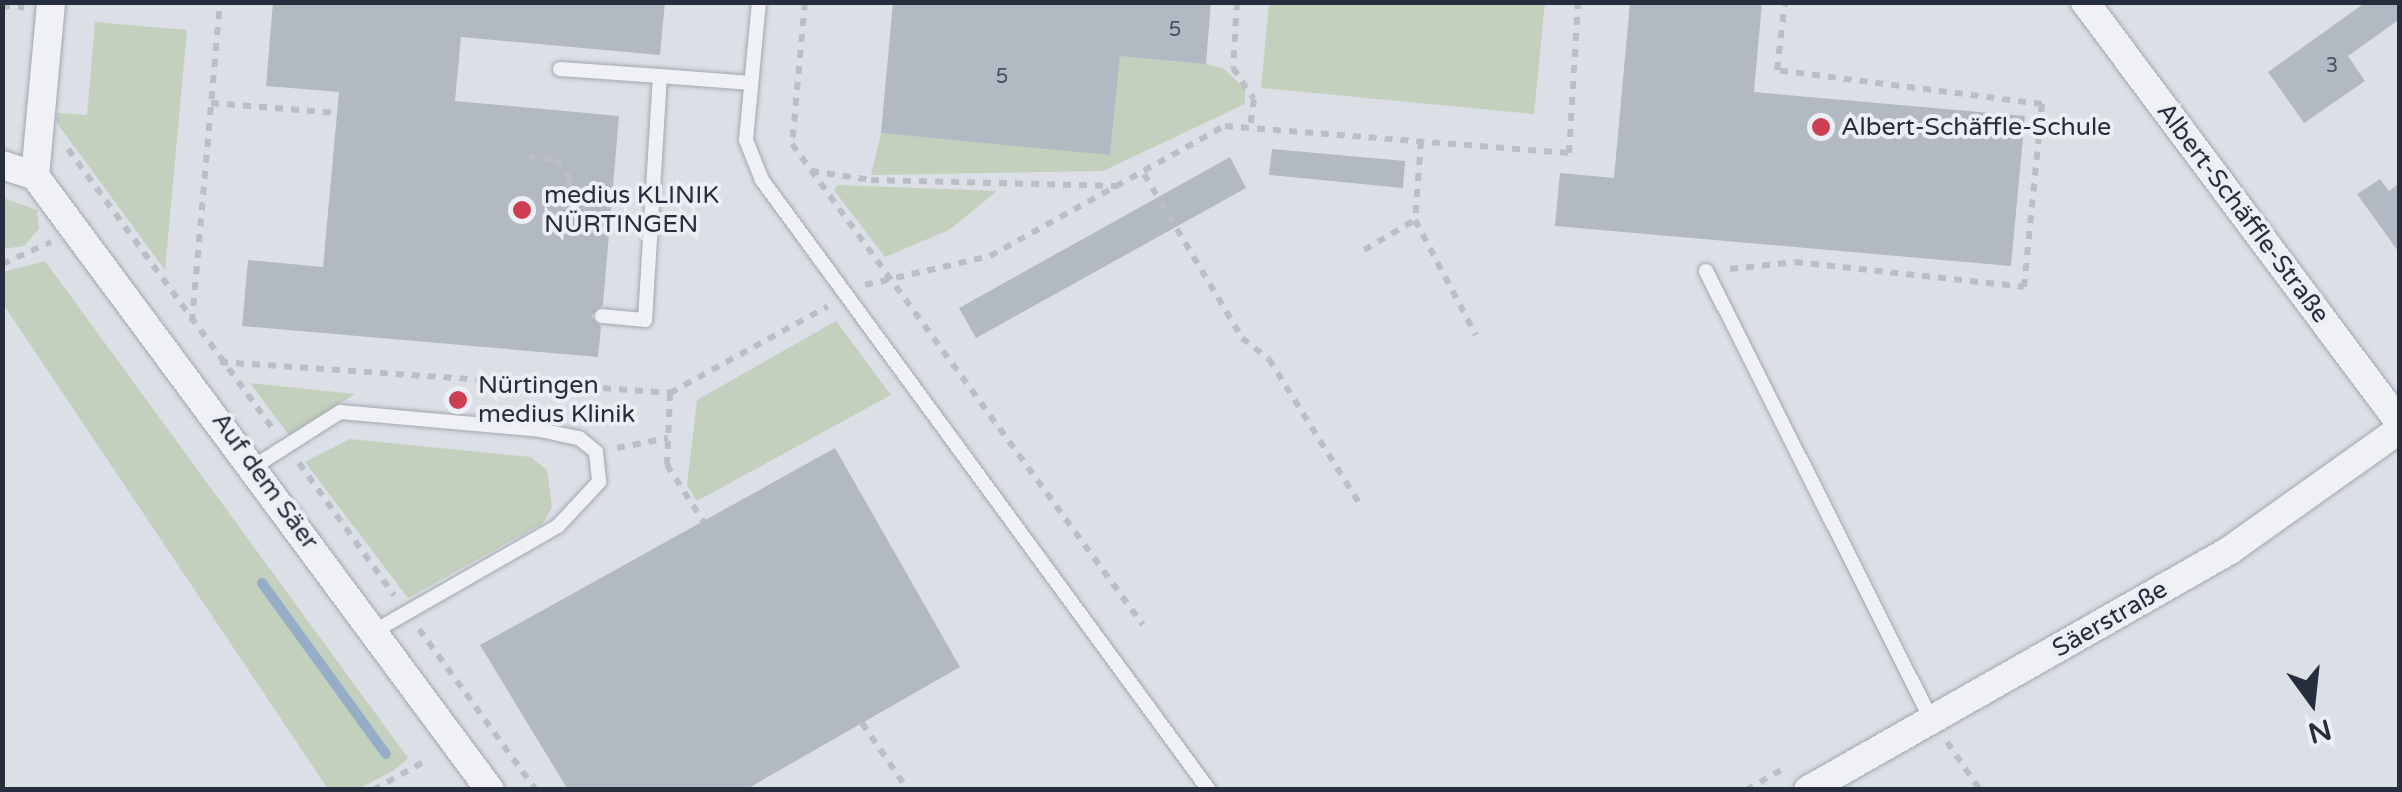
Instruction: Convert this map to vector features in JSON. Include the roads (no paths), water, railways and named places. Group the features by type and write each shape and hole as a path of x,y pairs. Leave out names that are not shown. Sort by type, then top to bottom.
{"street":[{"path":"2,165 35,176 51,2"},
{"name":"Albert-Schäffle-Straße","path":"2085,2 2400,426"},
{"name":"Auf dem Säer","path":"35,176 255,466 490,790"},
{"name":"Säerstraße","path":"1808,790 2230,550 2400,426"}],"lane":[{"path":"759,2 746,140 762,180 850,293 1210,790"},
{"path":"560,69 751,82"},
{"path":"602,316 645,320 660,76"},
{"path":"1706,271 1932,721"},
{"path":"255,466 340,412 540,430 580,438 596,452 599,482 558,526 375,631"}],"waterway":[{"path":"262,583 386,754"}],"place":[{"name":"Albert-Schäffle-Schule","path":"1821,127"},
{"name":"medius KLINIK NÜRTINGEN","path":"522,210"},
{"name":"Nürtingen medius Klinik","path":"458,400"}]}
